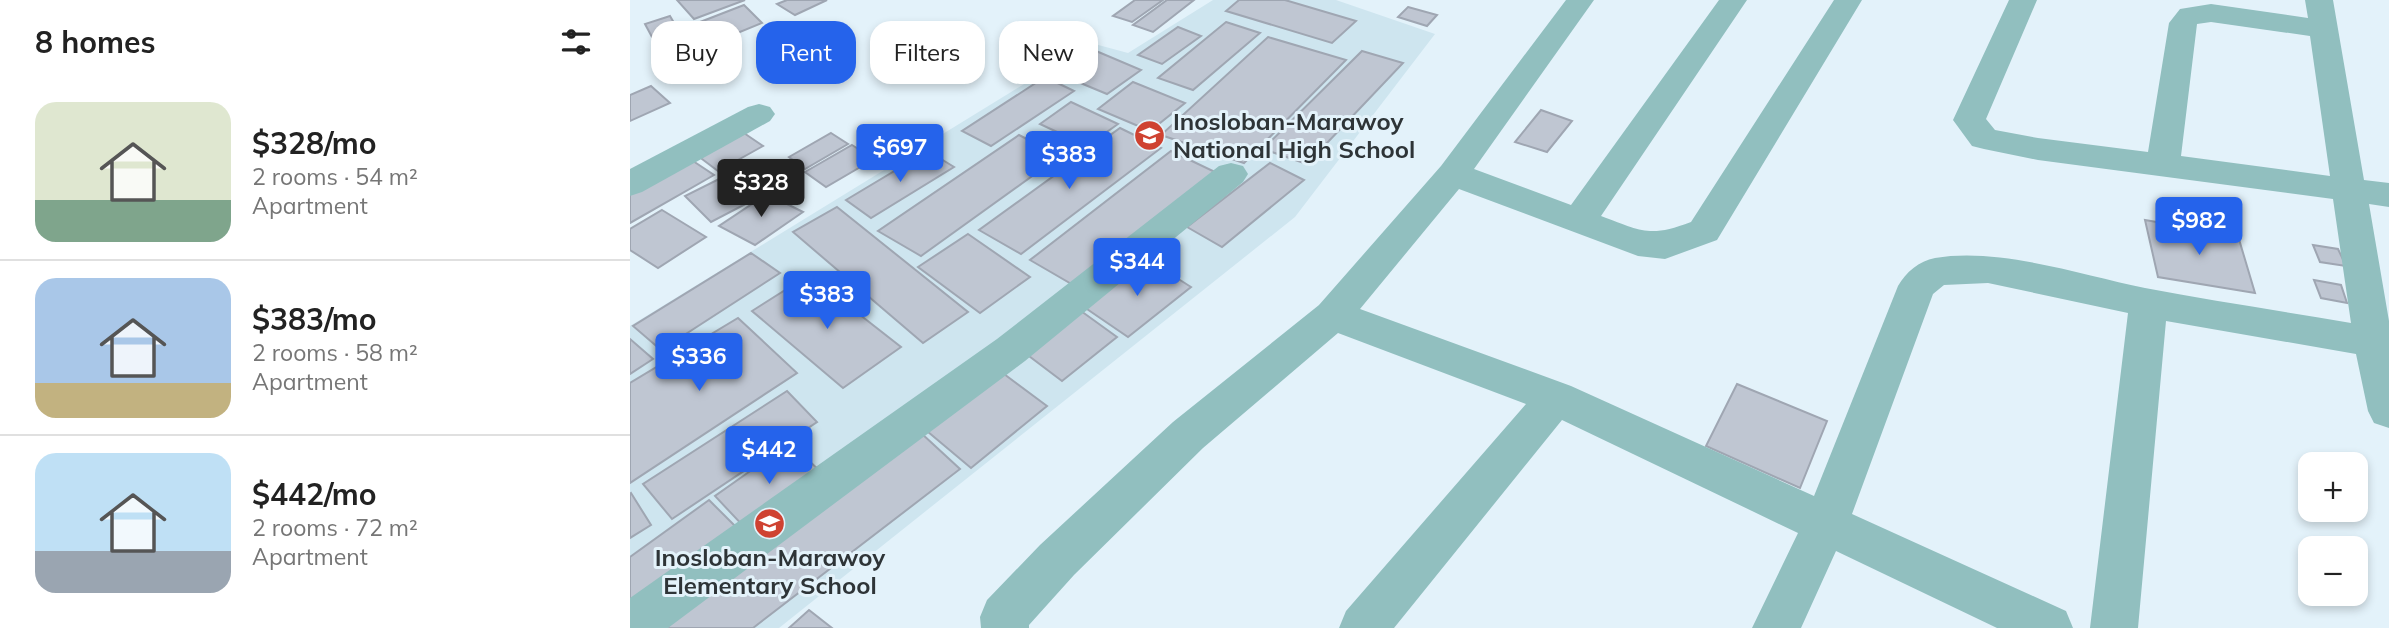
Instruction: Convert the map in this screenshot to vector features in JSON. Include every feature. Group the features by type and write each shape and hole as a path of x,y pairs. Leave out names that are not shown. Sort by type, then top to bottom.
{"street":[{"path":"1004,628 1004,617 1057,560 1188,435 1333,315 1453,174 1580,0"},
{"path":"1578,222 1733,0"},
{"path":"1453,174 1637,243 1665,246 1704,231 1848,0"},
{"path":"2023,0 1969,120 1984,138 2163,166 2389,195"},
{"path":"2163,166 2183,23 2190,15 2321,15 2373,342 2389,411"},
{"path":"630,184 759,114"},
{"path":"630,627 1011,350 1231,174"},
{"path":"1776,628 1825,525 1917,286 1935,272 1988,270 2148,303 2373,342"},
{"path":"2114,628 2148,303"},
{"path":"1333,315 1556,398 2049,628"},
{"path":"1363,628 1556,398"}],"shaded area":[{"path":"1213,0 1336,0 1435,34 1295,217 779,628 630,628 630,326 1024,84 1098,84 1098,45 1128,53"}],"building":[{"path":"677,0 745,0 694,19"},
{"path":"787,0 827,0 795,15 777,4"},
{"path":"1135,0 1163,0 1132,22 1113,16"},
{"path":"1167,0 1194,0 1153,32 1133,25"},
{"path":"1239,0 1285,0 1356,21 1332,43 1226,11"},
{"path":"744,5 760,21 742,31 742,21 703,21"},
{"path":"1408,7 1437,15 1427,26 1398,17"},
{"path":"670,16 673,21 654,21"},
{"path":"651,22 651,35 645,24"},
{"path":"1226,22 1260,33 1193,90 1158,78"},
{"path":"1178,27 1201,36 1162,64 1138,55"},
{"path":"1268,37 1346,60 1244,163 1161,135"},
{"path":"1362,51 1403,63 1307,164 1263,149"},
{"path":"1098,52 1141,70 1107,94 1083,84 1098,84"},
{"path":"1133,82 1185,103 1150,131 1098,109"},
{"path":"1034,84 1060,84 1074,91 991,146 962,131"},
{"path":"651,86 670,103 630,121 630,95"},
{"path":"1071,102 1118,124 1087,146 1040,124"},
{"path":"1541,110 1572,121 1547,152 1515,142"},
{"path":"1120,128 1161,148 1021,254 979,230"},
{"path":"738,129 763,146 718,171 694,153"},
{"path":"831,133 848,144 805,169 789,157"},
{"path":"1019,135 1060,156 921,256 878,231"},
{"path":"852,145 874,159 826,187 805,172"},
{"path":"928,151 954,167 871,218 846,200"},
{"path":"1171,151 1215,172 1075,286 1030,260"},
{"path":"690,159 714,175 630,223 630,193"},
{"path":"1270,163 1304,180 1222,247 1187,227"},
{"path":"733,172 759,197 711,222 685,196"},
{"path":"767,194 803,212 755,245 719,226"},
{"path":"837,207 968,312 923,343 793,232"},
{"path":"662,210 706,237 658,268 630,250 630,229"},
{"path":"2145,220 2238,236 2255,293 2158,277"},
{"path":"968,234 1030,277 980,313 918,267"},
{"path":"2313,245 2338,249 2346,266 2320,262"},
{"path":"751,253 780,273 661,350 633,326"},
{"path":"1147,259 1191,287 1128,337 1084,307"},
{"path":"809,275 901,347 843,388 752,311"},
{"path":"2314,280 2341,285 2347,303 2321,298"},
{"path":"1081,311 1117,337 1062,381 1025,353"},
{"path":"738,318 797,373 630,483 630,383"},
{"path":"630,339 653,359 630,374"},
{"path":"996,368 1047,406 971,468 921,426"},
{"path":"1737,384 1827,421 1800,488 1706,446"},
{"path":"787,391 817,422 672,519 643,484"},
{"path":"921,433 960,469 753,628 654,628"},
{"path":"790,443 823,474 747,530 715,496"},
{"path":"630,494 651,525 630,538"},
{"path":"709,500 742,533 630,616 630,557"},
{"path":"809,610 832,628 789,628"}],"place":[{"name":"Inosloban-Marawoy National High School","path":"1150,135"},
{"name":"Inosloban-Marawoy Elementary School","path":"770,523"}]}
